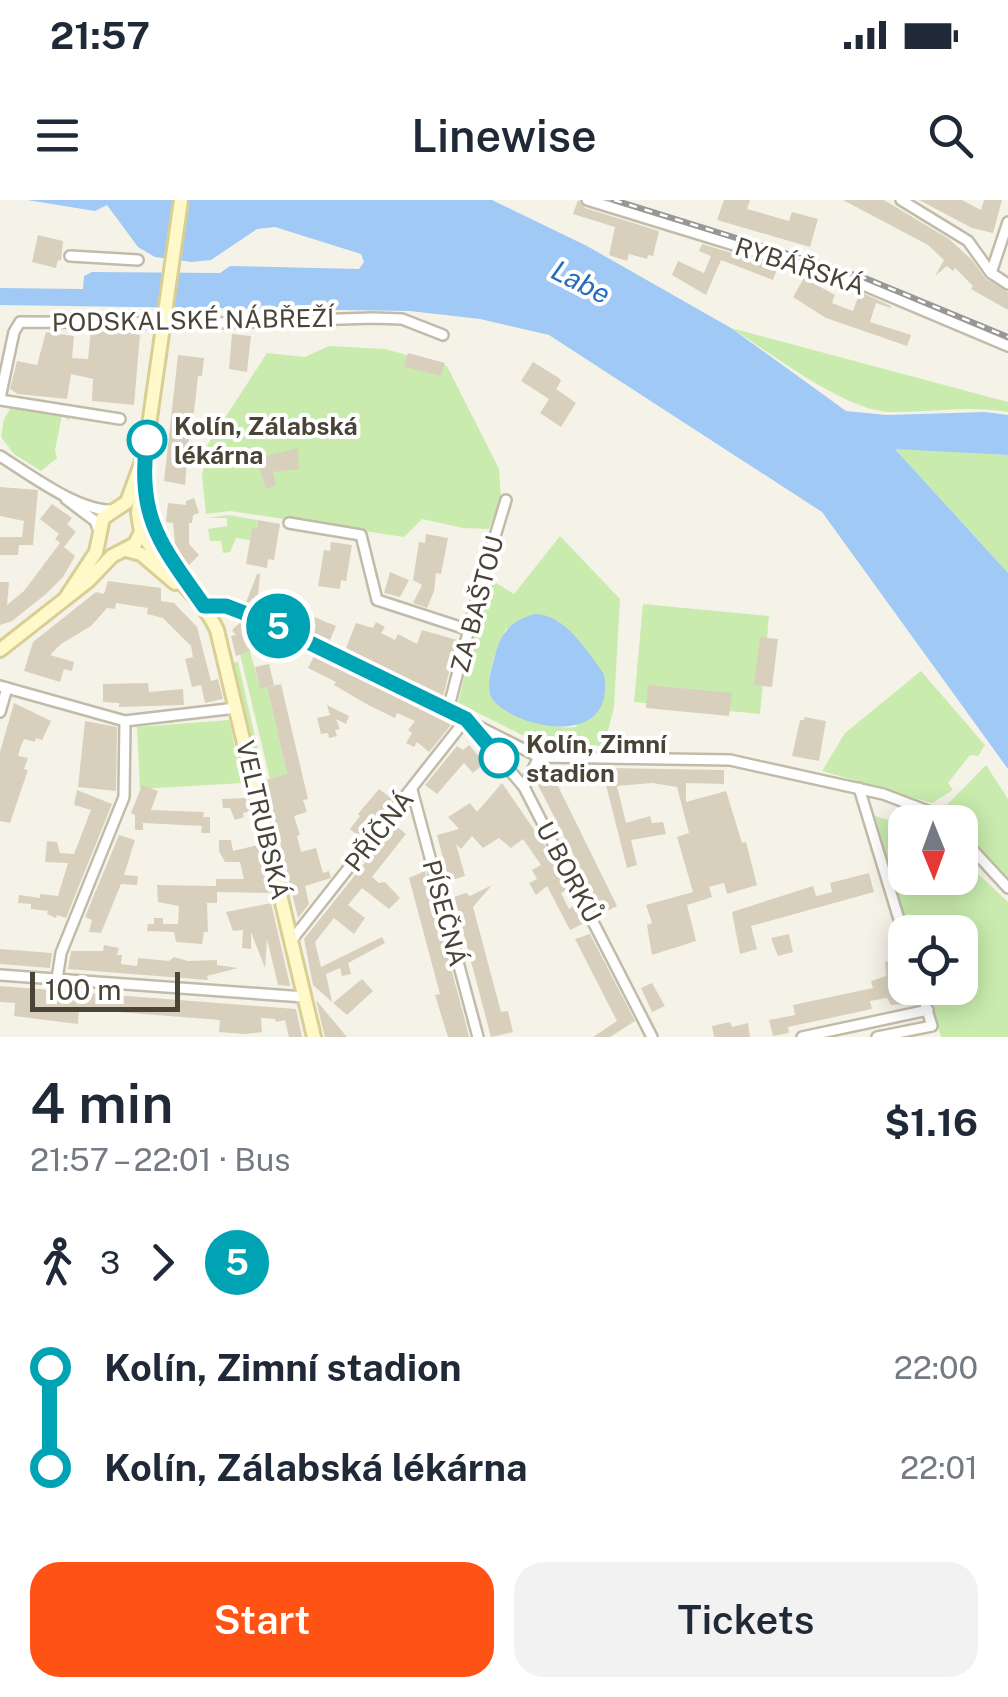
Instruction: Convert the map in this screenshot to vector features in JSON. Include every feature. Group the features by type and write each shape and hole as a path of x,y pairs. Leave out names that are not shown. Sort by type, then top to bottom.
{"street":[{"path":"181,200 138,508 148,544 204,606"},
{"name":"RYBÁŘSKÁ","path":"586,200 861,284 1008,346"},
{"path":"901,200 968,240 992,273 1008,284"},
{"path":"992,273 1008,222"},
{"path":"70,256 138,260"},
{"name":"PODSKALSKÉ NÁBŘEŽÍ","path":"0,399 14,332 20,322 218,323 372,318 402,320 443,335"},
{"path":"0,399 120,419"},
{"path":"68,596 92,560 103,518 129,498 145,453"},
{"path":"0,456 95,521 106,546 144,556 204,606 226,606 265,621 540,757 730,760 859,788 909,805"},
{"path":"0,650 88,581 112,556 138,542 141,527 130,512 97,509 52,488"},
{"name":"ZA BAŠTOU","path":"448,710 506,500"},
{"path":"289,523 362,535 378,600 469,630"},
{"name":"VELTRUBSKÁ","path":"204,606 217,630 314,1037"},
{"path":"0,712 4,687 126,721 236,708"},
{"name":"PŘÍČNÁ","path":"291,941 466,719"},
{"name":"U BORKŮ","path":"466,719 524,787 652,1037"},
{"path":"58,979 61,953 124,797 126,721"},
{"path":"524,787 540,757"},
{"path":"859,788 898,915"},
{"name":"PÍSEČNÁ","path":"412,790 478,1037"},
{"path":"978,856 1008,888"},
{"path":"0,975 304,997"},
{"path":"878,1037 932,1026 926,1005"},
{"path":"802,1037 928,1010"}],"green space":[{"path":"731,328 1008,402 1008,412 872,409 830,392"},
{"path":"329,346 385,349 447,366 499,469 501,498 489,529 422,519 404,537 230,511 206,514 202,476 208,444 267,353 305,357"},
{"path":"12,406 66,413 70,421 62,416 57,458 41,471 14,454 1,437 4,419"},
{"path":"894,448 1008,455 1008,573"},
{"path":"228,515 258,520 257,529 252,529 250,540 236,538 230,552 223,553 221,541 210,541 208,529 227,526 227,518 207,518"},
{"path":"560,536 620,599 614,707 604,746 536,742 458,703 488,578 514,594","holes":["561,624 604,674 576,727 546,724 511,713 500,705 490,684 494,658 506,629"]},
{"path":"643,604 769,616 760,714 634,702"},
{"path":"250,651 260,688 267,687 287,774 270,779 240,654"},
{"path":"238,662 263,771 257,772 232,663"},
{"path":"921,671 985,745 978,756 970,755 948,783 953,790 932,803 822,771 845,733"},
{"path":"229,720 243,783 140,789 137,727"},
{"path":"986,765 1008,799 1008,880 978,849 978,805 947,805"},
{"path":"875,816 888,820 888,860"},
{"path":"978,874 1008,902 1008,1037 941,1037 933,1005 978,1005 978,915 904,915 898,895 978,895"}],"water":[{"name":"Labe","path":"27,200 492,200 587,246 731,328 846,411 1008,415 1008,455 895,449 1008,573 1008,769 822,512 549,335 480,319 410,311 0,305 0,288 83,289 84,276 92,272 220,273 230,266 359,269 364,262 361,254 275,227 257,229 211,260 192,262 155,257 138,247 107,205 95,211"},
{"path":"535,614 566,627 604,674 603,700 593,717 576,725 533,723 498,705 490,694 490,675 501,640 514,624"}],"building":[{"path":"578,200 585,208 659,231 653,256 648,255 647,259 629,254 627,261 609,255 615,227 573,214"},
{"path":"724,200 750,200 747,209 789,221 792,212 818,219 810,247 717,220"},
{"path":"843,200 884,200 949,239 986,279 1008,292 1008,310 971,289 973,286 955,268 953,271 947,266 935,276 944,260 928,245"},
{"path":"919,200 962,200 981,210 984,200 1002,200 993,233 972,228"},
{"path":"38,235 63,241 61,261 58,260 56,268 32,262"},
{"path":"702,244 778,267 773,280 721,260 706,295 672,275 678,261 704,273 711,256 699,251"},
{"path":"804,278 835,295 832,303 853,311 860,292 891,306 876,303 870,322 911,335 907,346 826,318 793,297"},
{"path":"91,330 140,335 134,405 92,401 93,379 71,374 67,399 18,394 10,389 17,361 37,365 46,332 74,336 72,358 88,359"},
{"path":"232,334 251,336 247,372 229,369"},
{"path":"408,353 445,363 441,376 404,367"},
{"path":"178,355 204,358 202,376 198,376 195,438 189,437 185,485 164,481"},
{"path":"533,362 559,378 556,389 576,403 561,427 540,413 549,399 521,381"},
{"path":"298,448 299,469 273,472 276,486 266,489 256,458"},
{"path":"0,487 38,490 33,545 19,545 18,555 0,555 0,537 22,537 24,521 0,516"},
{"path":"194,498 199,513 189,523 189,544 199,555 188,566 175,544 173,523 166,522 168,503 186,505 186,501"},
{"path":"52,504 72,518 67,524 76,532 64,547 75,556 63,577 46,594 12,621 0,625 0,582 9,582 7,605 24,591 60,543 55,539 59,534 40,519"},
{"path":"258,520 280,524 274,560 268,559 267,568 246,564 252,528 257,529"},
{"path":"426,534 448,538 441,574 436,573 427,608 413,603 422,585 413,580 419,542 425,543"},
{"path":"331,542 352,545 346,581 341,580 340,589 318,586 324,550 330,551"},
{"path":"390,572 409,580 400,597 384,593"},
{"path":"257,574 258,594 336,626 330,640 245,605"},
{"path":"108,581 161,588 161,601 174,603 197,627 211,681 218,679 223,699 205,703 201,685 192,687 185,659 193,657 191,646 163,618 147,614 148,608 116,603 115,609 107,608 91,626 50,655 74,662 72,671 64,669 60,682 24,671 33,642 96,592 104,594"},
{"path":"242,621 282,639 275,641 278,651 268,653 266,645 236,656 231,636 236,635 232,630"},
{"path":"376,622 385,627 381,633 395,640 398,634 417,644 422,630 457,640 443,697 346,648 356,623 373,628"},
{"path":"760,637 778,639 772,687 754,685"},
{"path":"314,656 451,725 429,752 417,742 414,747 406,743 412,733 408,730 415,721 397,713 395,718 334,685 336,682 308,668"},
{"path":"269,664 274,685 260,689 255,667"},
{"path":"148,683 149,692 183,689 184,705 119,707 119,703 103,702 103,684"},
{"path":"281,684 308,799 303,800 307,812 294,816 301,852 316,848 323,873 329,871 331,878 305,886 309,904 298,918 265,780 287,774 267,687"},
{"path":"648,685 732,693 729,716 646,708"},
{"path":"14,703 51,721 42,740 24,739 21,746 18,756 28,758 24,769 28,770 10,823 0,821 0,752"},
{"path":"327,705 349,716 346,724 336,719 340,729 335,730 337,736 329,738 328,733 321,734 317,718 330,715"},
{"path":"804,717 826,721 819,761 792,756"},
{"path":"85,721 117,727 116,791 78,787"},
{"path":"469,745 485,763 473,773 464,763 437,794 425,785 457,746 463,750"},
{"path":"549,767 724,770 724,784 686,783 686,802 726,791 742,843 746,842 757,885 727,894 724,883 709,887 712,897 687,905 696,941 652,955 647,925 652,923 646,905 693,892 677,837 689,833 677,787 652,783 617,786 626,823 650,816 652,823 663,822 666,834 631,840 637,865 627,868 606,785 557,784 617,906 603,913 538,785"},
{"path":"502,783 546,847 567,890 561,893 569,909 575,905 584,923 570,930 547,886 536,895 529,883 537,879 532,870 541,865 523,839 511,848 499,838 483,848 472,836 461,849 456,844 465,876 449,881 437,835 459,829 448,817 470,803 477,812"},
{"path":"142,785 158,791 151,810 204,812 203,817 210,817 210,833 201,833 202,826 143,823 143,830 135,830 135,815 131,813"},
{"path":"379,789 392,799 361,838 350,829"},
{"path":"77,790 112,804 66,918 56,918 48,911 31,909 31,904 18,903 19,895 58,896 68,863 45,862 47,841 57,842 60,853 74,854 91,810 74,805"},
{"path":"246,798 250,811 243,813 244,817 235,820 230,808 223,808 222,799"},
{"path":"395,825 406,834 372,877 379,883 385,882 400,898 389,909 362,888 348,905 365,918 354,934 334,918 315,942 321,967 382,937 385,943 348,963 351,974 342,976 340,968 326,974 332,1002 313,985 304,939"},
{"path":"119,835 135,840 124,875 138,876 137,885 121,884 101,933 89,932 92,920 85,917"},
{"path":"219,840 231,840 233,851 258,845 269,893 217,892 217,903 207,903 208,932 204,932 202,944 176,942 174,932 147,931 154,918 163,918 163,924 178,924 179,906 158,902 157,885 216,886 216,879 244,879 240,862 225,862"},
{"path":"425,871 469,1037 448,1037 435,995 440,994 409,878"},
{"path":"869,873 874,892 751,926 757,949 740,954 732,912 813,886 816,896 832,892 830,883"},
{"path":"492,885 473,907 501,1012 508,1011 513,1032 491,1037 454,897 466,893 470,896"},
{"path":"271,903 289,986 278,985 267,939 265,968 251,932 251,949 242,948 243,930 233,931 226,912"},
{"path":"590,934 635,1021 610,1037 593,1037 617,1021 575,939"},
{"path":"789,934 793,952 778,956 771,938"},
{"path":"104,945 119,948 121,964 137,966 138,958 169,961 174,957 188,961 217,960 217,965 238,968 207,976 208,980 68,969 71,951 103,951"},
{"path":"0,949 52,953 50,968 0,964"},
{"path":"888,961 888,1000 870,1001 872,1009 788,1027 789,1033 773,1036 769,1020 795,1015 793,1005 873,988 871,981 886,976"},
{"path":"362,979 373,991 347,1015 333,1003"},
{"path":"652,983 665,1006 652,1012 641,988"},
{"path":"0,986 296,1009 302,1037 289,1037 285,1020 275,1019 261,1018 262,1032 245,1034 219,1032 220,1020 79,1009 78,1024 14,1016 15,1003 0,1002"},
{"path":"316,1000 347,1037 325,1037"},
{"path":"730,1022 732,1027 748,1023 750,1037 714,1037 712,1026"}],"railway":[{"path":"614,200 865,278 1008,337"}],"bus line":[{"name":"5","path":"147,440 146,502 150,521 158,540 204,606 226,606 265,621 466,719 499,758"}],"place":[{"name":"Kolín, Zálabská lékárna","path":"147,440"},
{"name":"Kolín, Zimní stadion","path":"499,758"}]}
